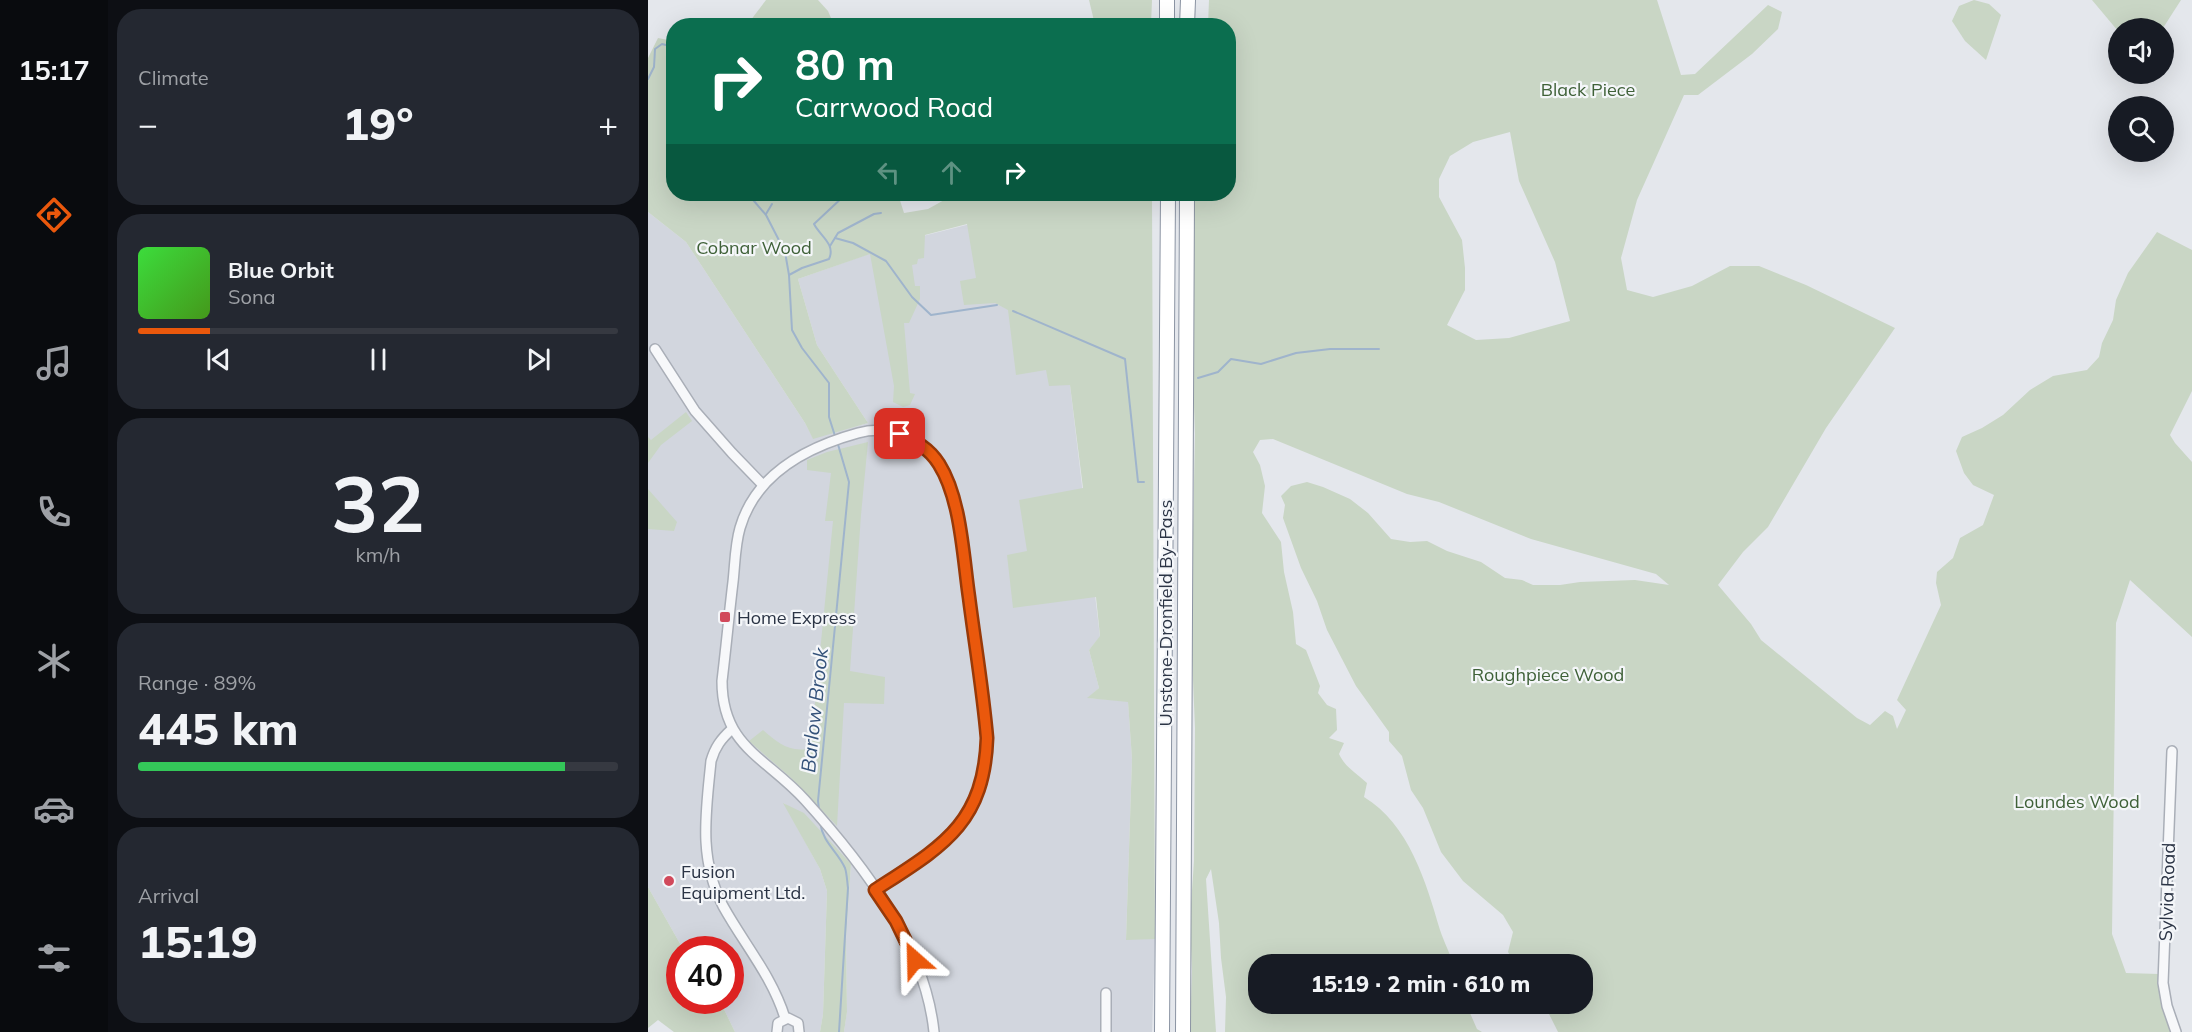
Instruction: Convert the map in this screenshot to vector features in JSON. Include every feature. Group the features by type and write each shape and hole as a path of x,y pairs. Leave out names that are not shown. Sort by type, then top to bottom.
{"highway":[{"path":"1167,0 1167,18"},
{"path":"1188,0 1188,18"},
{"name":"Unstone-Dronfield By-Pass","path":"1162,1032 1168,201"},
{"name":"Unstone-Dronfield By-Pass","path":"1183,1032 1187,201"}],"street":[{"path":"655,349 695,411 763,484"},
{"path":"875,890 918,862 953,835 968,814 979,792 985,770 987,738 960,539 947,479 928,450 900,434 878,430 849,436 797,456 763,484 745,516 737,544 722,681 723,698 732,729 755,756 781,776 826,825 896,921 915,960 926,990 934,1032"},
{"path":"732,729 720,740 711,762 705,834 710,868 723,905 759,961 777,996 785,1018"},
{"name":"Sylvia Road","path":"2172,751 2163,983 2167,1006 2176,1032"},
{"path":"1106,993 1106,1032"},
{"path":"777,1032 778,1023 785,1018 795,1020 799,1032"}],"shaded area":[{"path":"648,212 686,242 813,438 868,423 817,345 798,279 911,239 1002,216 1065,343 1100,637 1089,650 1099,688 1088,698 1128,701 1132,759 1126,939 1155,939 1152,1032 844,1032 847,1011 846,938 851,864 784,803 820,869 827,891 823,1014 820,1032 735,1032 726,1014 744,1014 744,936 676,936 648,887"}],"green space":[{"path":"766,0 818,0 831,18 752,18"},
{"path":"1089,0 1152,0 1151,18 1093,18"},
{"path":"1209,0 1657,0 1681,75 1695,74 1768,5 1782,12 1778,29 1752,54 1698,95 1684,95 1637,200 1621,258 1627,290 1653,297 1692,286 1730,266 1759,266 1806,285 1895,328 1826,428 1768,527 1743,552 1718,585 1751,624 1761,640 1857,718 1870,725 1885,711 1893,716 1897,729 1906,710 1897,700 1941,605 1936,583 1937,572 1953,558 1960,538 1983,525 1994,495 1973,485 1964,473 1956,451 1962,437 2003,415 2030,390 2053,376 2087,370 2099,357 2102,343 2113,320 2116,300 2128,273 2157,232 2192,250 2192,391 2170,435 2192,462 2192,637 2130,580 2116,623 2112,934 2126,973 2159,974 2164,1010 2173,1032 1558,1032 1549,1014 1593,1014 1593,954 1509,954 1513,932 1503,915 1463,881 1441,852 1423,808 1411,790 1402,756 1389,741 1389,732 1356,686 1327,630 1283,518 1285,505 1281,496 1291,486 1307,482 1323,487 1350,499 1368,513 1391,539 1410,542 1427,541 1447,551 1481,562 1505,578 1522,580 1533,585 1635,580 1669,585 1656,574 1531,539 1439,502 1407,494 1273,439 1260,440 1253,452 1260,465 1265,486 1262,513 1281,542 1296,644 1306,650 1320,686 1318,693 1327,705 1336,709 1337,730 1329,738 1344,743 1339,754 1341,759 1367,783 1364,797 1380,808 1404,838 1422,874 1449,954 1248,954 1248,1014 1470,1014 1477,1029 1482,1032 1225,1032 1226,997 1211,869 1206,879 1216,1032 1190,1032 1192,971 1190,920 1194,861 1195,728 1191,631 1195,434 1194,201 1236,201 1236,18 1208,18","holes":["1510,132 1519,181 1555,262 1570,321 1509,338 1476,340 1447,325 1465,290 1462,240 1439,197 1439,179 1450,156 1473,142"]},
{"path":"1974,0 1989,4 2001,15 1986,60 1965,41 1952,21 1959,6"},
{"path":"2092,0 2181,0 2169,18 2108,19"},
{"name":"Cobnar Wood","path":"658,38 666,40 666,201 900,201 904,213 928,209 942,201 1152,201 1155,939 1126,940 1132,759 1128,702 1087,698 1099,688 1089,650 1100,636 1096,597 1013,608 1007,555 1027,551 1019,500 1083,488 1070,385 1049,386 1046,370 1016,375 1008,310 995,303 964,305 960,281 976,278 967,224 925,235 924,258 918,259 917,264 912,265 915,286 920,286 920,299 909,323 904,323 910,393 915,394 910,405 903,407 893,402 894,386 870,254 798,279 817,345 868,423 813,439 805,423 686,242 648,212 648,58"},
{"path":"686,412 692,421 661,445 648,463 648,437 651,440"},
{"path":"868,442 850,671 885,677 884,704 844,703 837,826 790,777 749,741 763,730 778,742 794,749 806,749 811,743 833,521 825,521 831,473 807,470 807,460 827,452"},
{"path":"648,489 677,522 674,531 648,529"},
{"path":"783,803 804,813 851,864 846,938 847,1012 844,1032 820,1032 823,1014 827,891 820,869"},
{"path":"648,887 676,936 666,936 666,1014 726,1014 735,1032 674,1032 658,1020 648,1028"}],"waterway":[{"name":"Barlow Brook","path":"648,79 654,67 655,49 662,44 666,45"},
{"name":"Barlow Brook","path":"754,201 766,215 785,252 789,275 792,330 802,348 829,383 829,417 835,436"},
{"path":"789,275 829,259 831,254 829,244 814,224 839,201"},
{"path":"766,214 772,204"},
{"path":"830,246 838,233 874,214 881,213"},
{"path":"835,238 853,243 886,261 912,297 931,315 997,305"},
{"path":"1013,311 1125,359 1138,482 1144,482"},
{"path":"1198,378 1218,372 1231,359 1261,364 1296,353 1330,349 1379,349"},
{"name":"Barlow Brook","path":"819,810 818,801 849,482 837,441"},
{"name":"Barlow Brook","path":"820,822 824,836 842,862 847,875 839,1032"}],"place":[{"name":"Home Express","path":"725,617"},
{"name":"Fusion Equipment Ltd.","path":"669,881"}],"route":[{"path":"900,434 928,450 947,479 960,539 987,738 985,770 979,792 968,814 953,835 918,862 875,890 907,940 915,960"}],"park label":[{"name":"Black Piece","path":"1588,89"},
{"name":"Roughpiece Wood","path":"1548,674"},
{"name":"Loundes Wood","path":"2077,801"}]}
